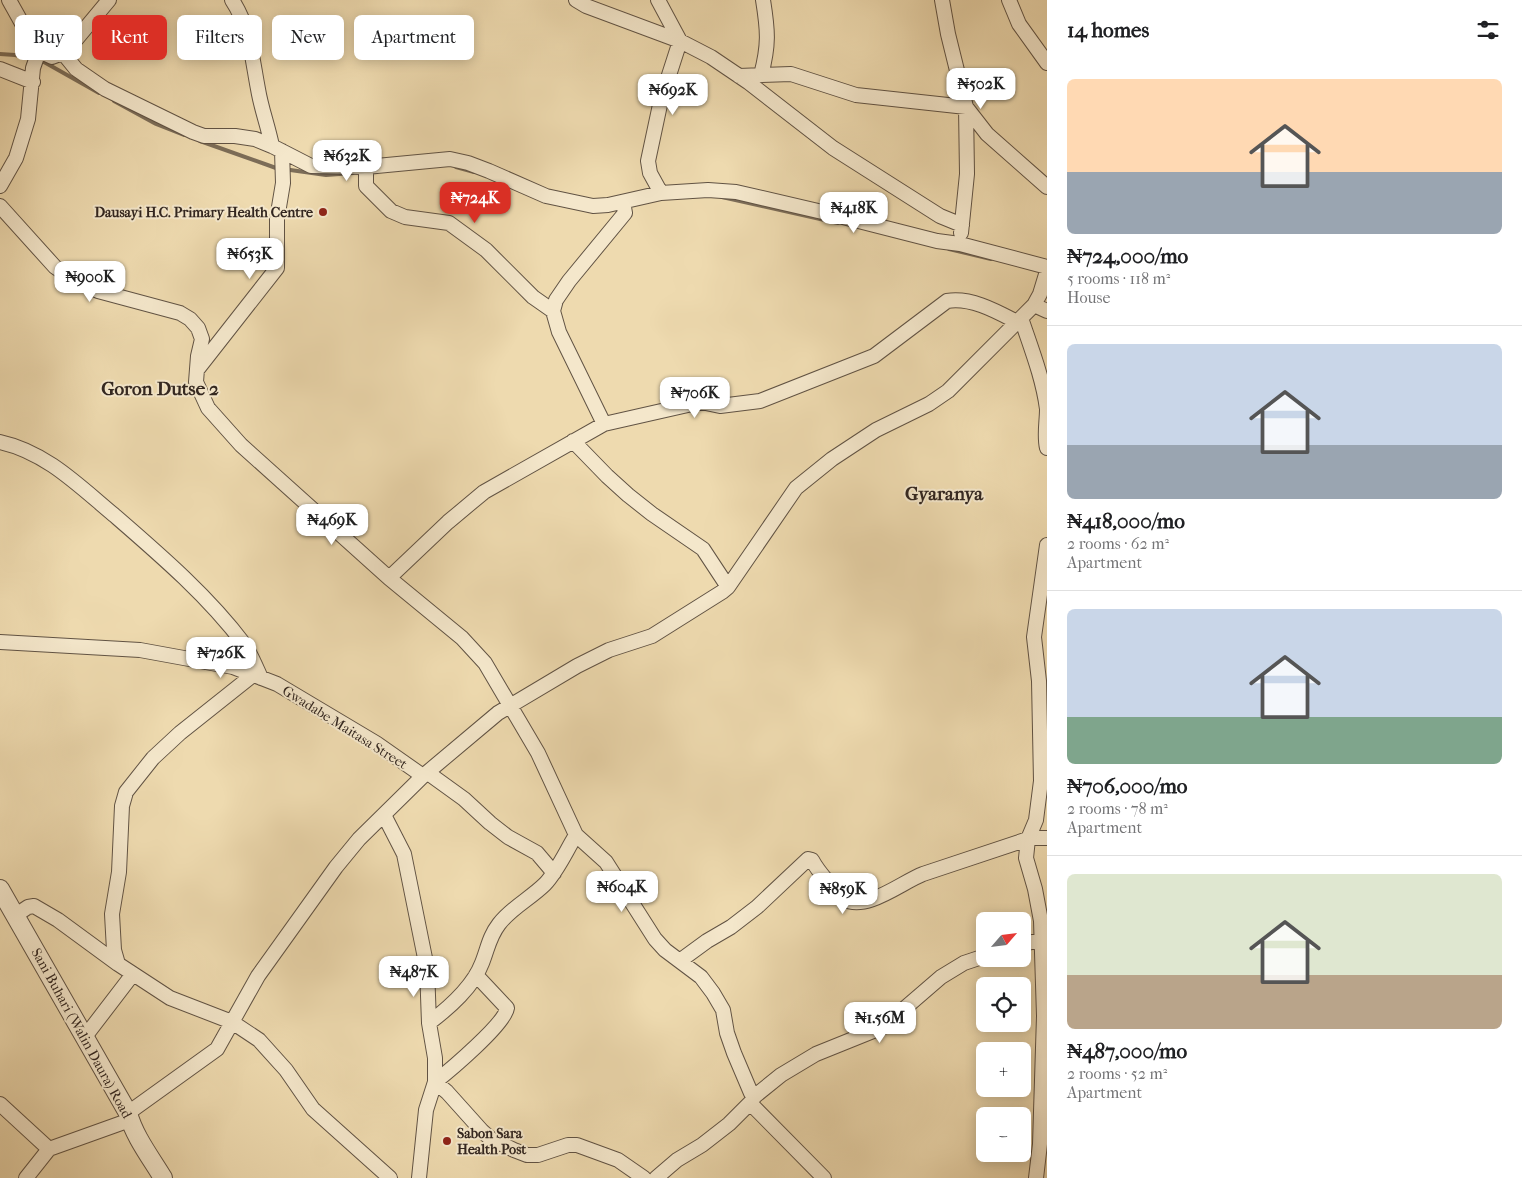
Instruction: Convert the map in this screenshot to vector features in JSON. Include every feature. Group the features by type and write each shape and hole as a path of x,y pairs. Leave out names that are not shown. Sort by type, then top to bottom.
{"street":[{"path":"9,0 17,15"},
{"path":"82,31 109,0"},
{"path":"197,370 277,268 277,219 283,183 277,148 258,91 251,43 240,12 232,0"},
{"path":"576,0 586,6 680,41 710,57 740,76 833,148 940,216 962,225"},
{"path":"658,0 680,41 661,100 648,161 650,173 662,193"},
{"path":"761,75 767,52 768,31 763,0"},
{"path":"942,0 948,34 966,107 967,174 960,244"},
{"path":"1009,0 1019,24 1047,63"},
{"path":"0,186 16,158 28,119 33,68 36,60"},
{"path":"69,60 76,69 105,89 193,132 204,136 235,136 255,140 277,148 311,166 366,167 450,159 489,170 555,199 593,206 624,207 662,193 708,190 736,192 937,241 960,244 1047,267"},
{"path":"0,69 33,82"},
{"path":"740,76 791,74 856,94 966,107 987,134 1047,187"},
{"path":"366,167 366,186 391,211 404,217 449,223 486,250 533,297 553,311"},
{"path":"0,206 55,267 74,280 98,291 180,313 190,319 198,328 202,339 198,356 196,382 208,408 240,445 389,578 462,638 485,664 538,752 576,835 606,862 655,939 665,950 702,977 723,1010 727,1033 752,1094 752,1100 824,1178"},
{"path":"604,424 560,332 553,311 556,300 568,280 624,207"},
{"path":"26,1178 49,1149 129,1116 216,1049 258,976 336,867 359,839 426,775 498,713 577,666 609,650 652,636 728,587 796,488 832,460 876,430 929,404 948,391 1019,320 1036,300 1047,271"},
{"path":"389,578 448,522 484,492 604,424 701,402 720,406 760,401 874,356 947,301 954,300 988,307 1019,320 1042,383 1047,412 1045,430 1047,448"},
{"path":"1036,300 1047,311"},
{"path":"573,441 607,476 634,500 704,549 728,587"},
{"path":"0,442 13,444 35,454 63,472 156,550 213,608 245,645 257,676 180,733 160,752 126,792 122,806 119,872 112,914 114,950 118,964"},
{"path":"1036,1178 1040,1144 1044,1016 1044,939 1035,889 1026,858 1028,839 1036,820 1040,781 1039,681 1034,637 1047,545"},
{"name":"Gwadabe Maitasa Street","path":"0,642 140,650 233,666 277,684 376,742 464,798 508,837 537,854 554,873"},
{"path":"384,815 404,854 426,968 429,1023 435,1058 435,1082 426,1110 419,1178"},
{"path":"429,1023 466,989 476,975 488,940 499,923 521,902 544,885 554,873 576,835"},
{"path":"681,960 707,941 731,927 757,907 808,859 812,860 842,898 850,902 860,903 873,899 910,879 1028,839 1047,838"},
{"name":"Sani Buhari (Walin Daura) Road","path":"0,888 163,1178"},
{"path":"16,915 28,907 34,906 58,920 118,964 170,998 232,1022 259,1040 286,1070 313,1109 390,1178"},
{"path":"1031,942 1044,939"},
{"path":"656,1178 677,1160 702,1145 729,1124 752,1100 781,1075 816,1054 883,1027 941,977 964,963 976,959"},
{"path":"84,1038 133,974"},
{"path":"435,1082 457,1065 506,1012 507,1008 476,975"},
{"path":"435,1082 447,1092 491,1139 514,1150 526,1155 538,1155 568,1145 577,1145 618,1160 644,1178"},
{"path":"0,1104 5,1115 49,1149"}],"waterway":[{"path":"0,54 15,55"},
{"path":"39,61 99,93"},
{"path":"114,101 156,124 184,135"},
{"path":"200,141 276,168 326,175 353,173"},
{"path":"456,167 474,172"},
{"path":"722,197 838,223"},
{"path":"949,249 991,259"}],"place":[{"name":"Dausayi H.C. Primary Health Centre","path":"323,212"},
{"name":"Sabon Sara Health Post","path":"447,1141"}],"district":[{"name":"Goron Dutse 2","path":"160,388"},
{"name":"Gyaranya","path":"944,493"}]}
